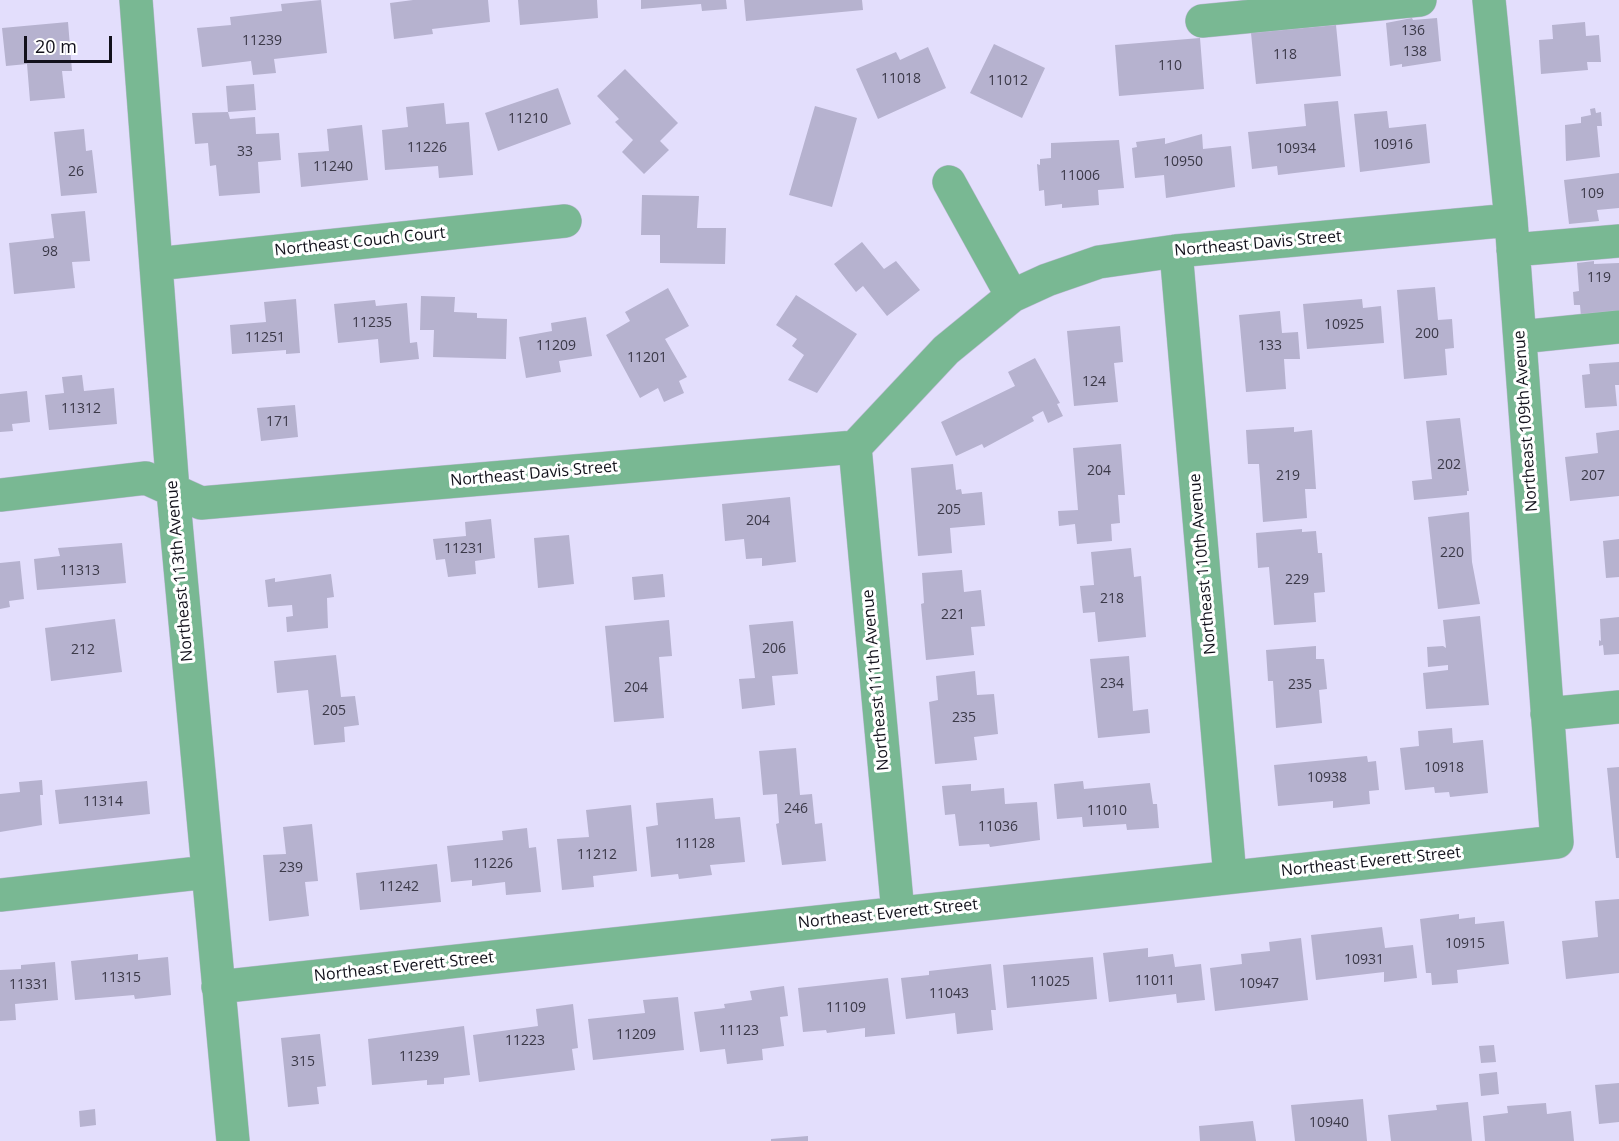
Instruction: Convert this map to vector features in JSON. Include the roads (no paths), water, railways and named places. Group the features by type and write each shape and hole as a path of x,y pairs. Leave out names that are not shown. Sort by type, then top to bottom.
{"street":[{"name":"Northeast 113th Avenue","path":"136,0 173,491 233,1141"},
{"path":"1202,21 1420,0"},
{"name":"Northeast 109th Avenue","path":"1489,0 1512,235 1557,842"},
{"path":"949,182 1012,296"},
{"name":"Northeast Couch Court","path":"156,264 565,221"},
{"name":"Northeast Davis Street","path":"0,495 146,478 201,503 855,447 946,350 1012,296 1047,280 1099,262 1176,251 1512,235 1619,241"},
{"name":"Northeast 110th Avenue","path":"1176,251 1230,877"},
{"path":"1520,337 1619,327"},
{"name":"Northeast 111th Avenue","path":"855,447 898,913"},
{"path":"1547,714 1619,706"},
{"name":"Northeast Everett Street","path":"218,987 1557,842"},
{"path":"0,895 208,872"}]}
